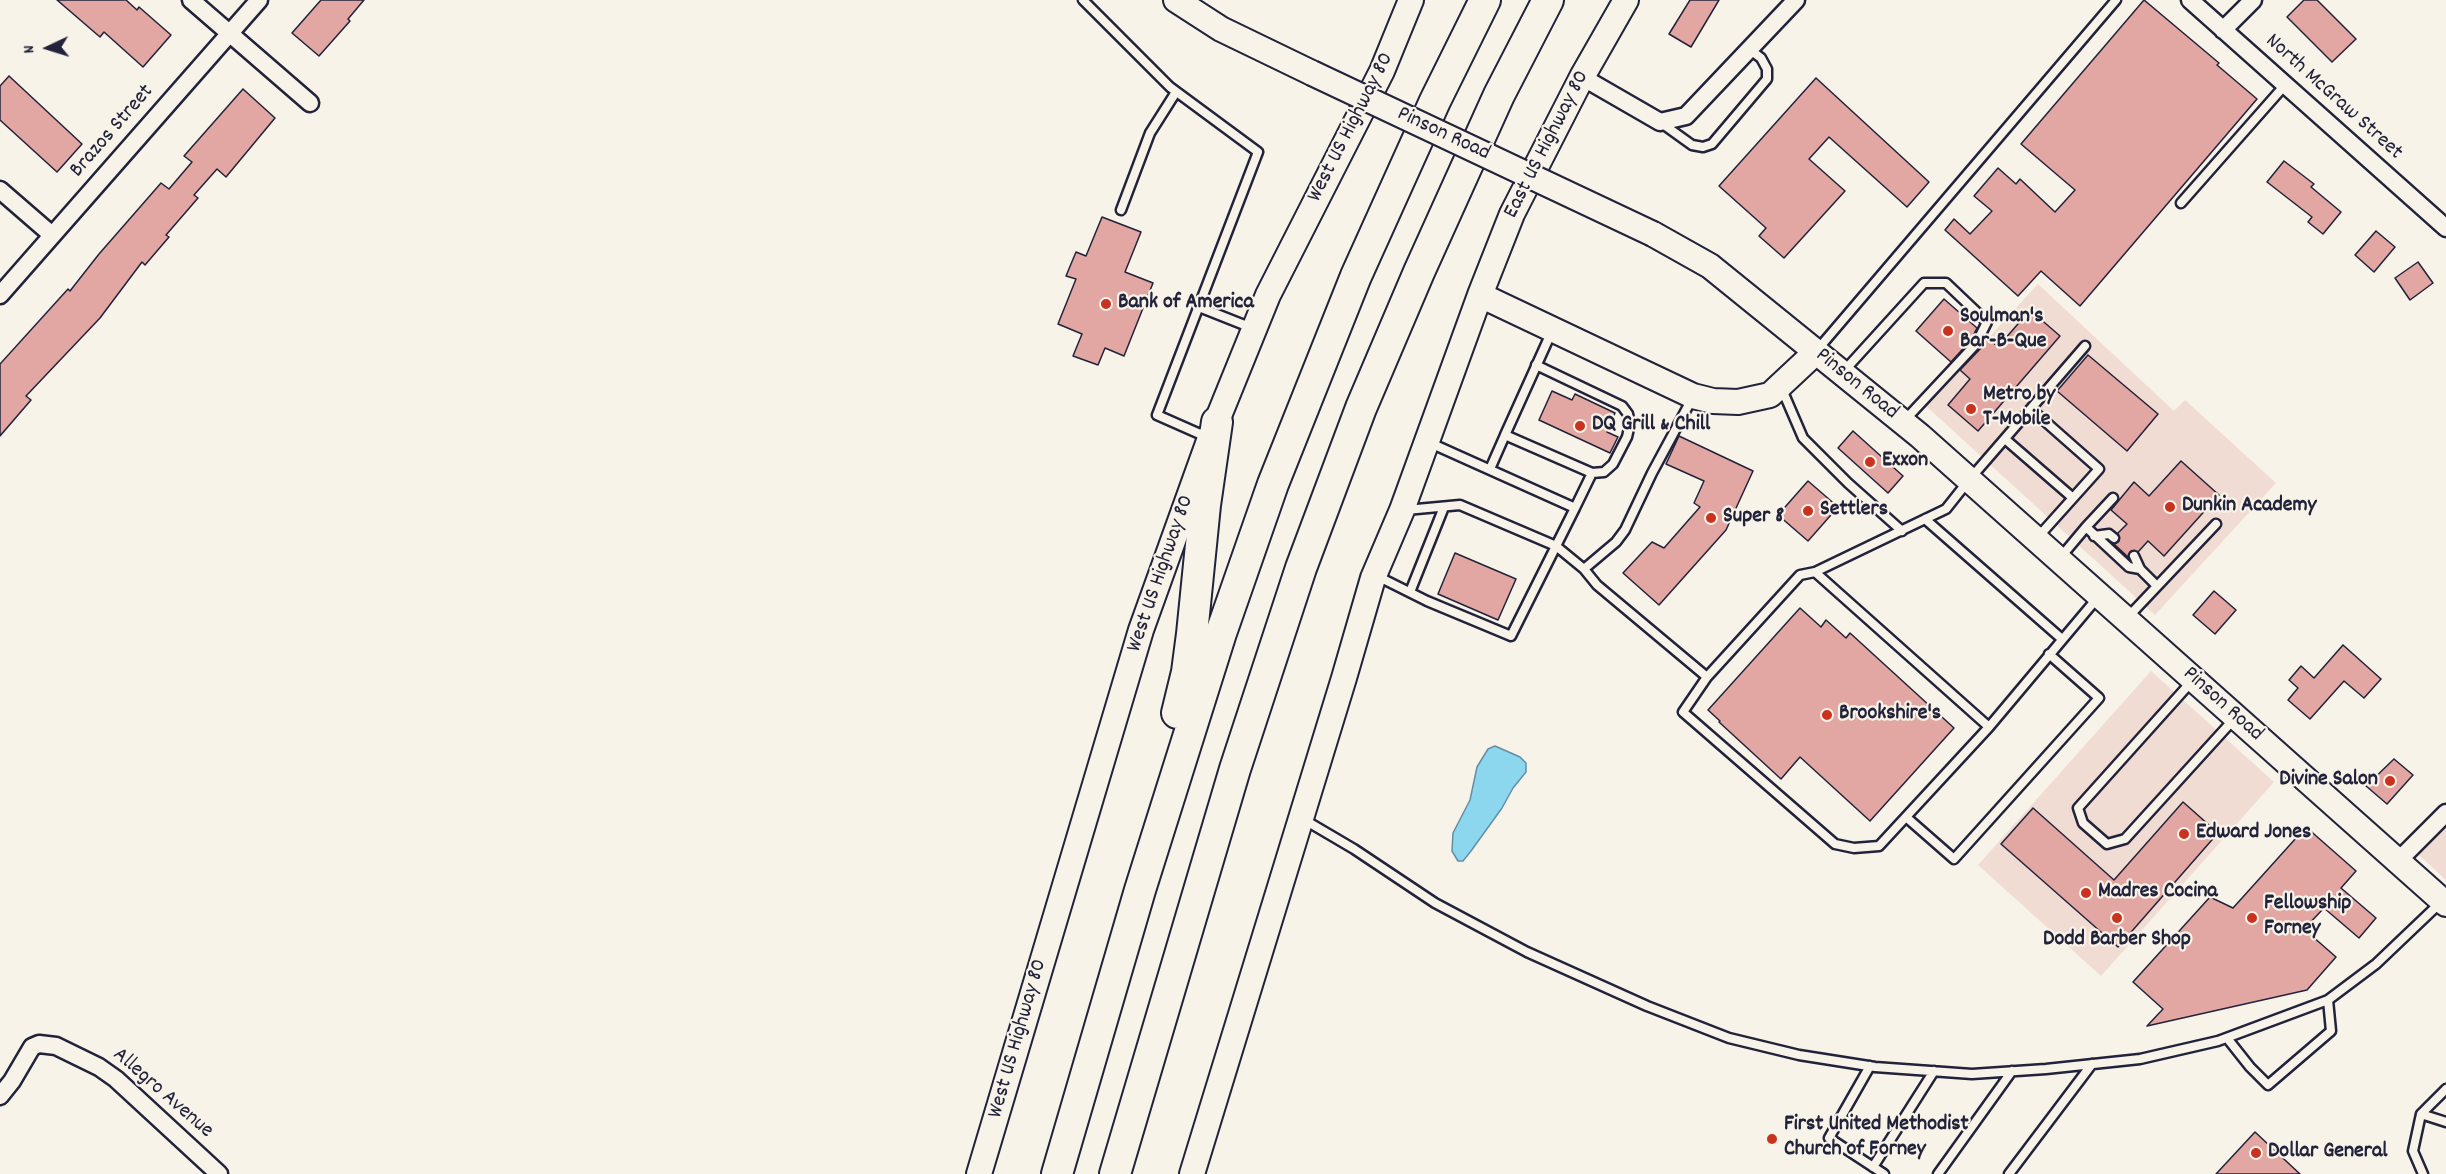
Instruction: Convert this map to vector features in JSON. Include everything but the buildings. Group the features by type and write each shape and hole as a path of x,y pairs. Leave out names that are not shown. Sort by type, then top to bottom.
{"highway":[{"path":"1057,1174 1140,890 1221,633 1273,484 1356,276 1435,100 1485,0"},
{"path":"1115,1174 1180,951 1282,622 1361,408 1457,186 1548,0"},
{"path":"1140,890 1155,790 1187,672 1213,430"},
{"path":"1131,1174 1180,951"}],"main road":[{"name":"Pinson Road","path":"1176,0 1221,29 1653,234 1710,266 1969,480 2444,902"},
{"name":"West US Highway 80","path":"979,1174 1141,630 1213,430 1285,259 1382,71 1411,0"},
{"name":"East US Highway 80","path":"1480,295 1512,214 1582,77 1626,0"},
{"path":"1192,1174 1375,574 1428,441 1480,295 1693,396 1713,401 1738,402 1770,395 1816,352"}],"street":[{"path":"191,0 310,103"},
{"name":"Brazos Street","path":"0,295 259,0"},
{"path":"1582,77 1660,122 1686,116 1796,0"},
{"name":"North McGraw Street","path":"2190,0 2446,228"},
{"path":"2223,30 2253,0"},
{"path":"0,190 52,235"},
{"path":"2397,862 2446,813"},
{"name":"Allegro Avenue","path":"0,1096 18,1072 27,1054 39,1044 56,1046 99,1067 132,1094 219,1174"}],"lane":[{"path":"1083,0 1176,92 1258,152 1156,415 1213,430"},
{"path":"1816,352 2116,0"},
{"path":"1660,122 1692,145 1703,147 1712,144 1767,79 1767,69 1761,58 1749,48"},
{"path":"2181,203 2284,85"},
{"path":"1121,210 1150,133 1176,92"},
{"path":"1842,374 1924,284 1946,283 1987,322 1976,344 1902,423"},
{"path":"1199,307 1254,329"},
{"path":"1490,469 1552,330"},
{"path":"2085,346 1946,509 1815,572 1800,574 1707,677 1683,712 1835,844 1854,848 1879,846 1989,727 2099,596"},
{"path":"1505,435 1592,473 1604,472 1613,464 1627,437 1630,424 1628,414 1622,406 1536,365"},
{"path":"1780,385 1803,438 1848,483 1902,531"},
{"path":"1584,569 1616,542 1625,530 1652,472 1693,396"},
{"path":"2031,409 2099,469 2036,540"},
{"path":"2005,439 2073,498"},
{"path":"1428,441 1575,508"},
{"path":"1375,574 1510,636 1592,473"},
{"path":"2058,560 2113,498"},
{"path":"1402,510 1460,505 1556,546 1584,569 1597,585 1707,677"},
{"path":"1410,592 1444,507"},
{"path":"1925,519 2062,639"},
{"path":"2125,620 2216,524"},
{"path":"2086,527 2129,567 2140,569"},
{"path":"2094,536 2109,534 2114,538"},
{"path":"2134,556 2140,569 2157,586"},
{"path":"1815,572 1989,727"},
{"path":"1906,817 1954,860 2099,698 2049,654"},
{"path":"2193,680 2078,808 2083,823 2107,844 2125,839 2235,717"},
{"path":"1301,818 1354,849 1435,903 1527,952 1647,1006 1729,1038 1799,1055 1870,1066 1972,1074 2140,1059 2227,1038 2328,1000 2376,964 2444,902"},
{"path":"2227,1038 2268,1085 2331,1031 2328,1000"},
{"path":"2009,1174 2092,1064"},
{"path":"1870,1066 1829,1138 1884,1174"},
{"path":"1873,1167 1934,1071"},
{"path":"1938,1174 2012,1071"},
{"path":"2423,1174 2413,1151 2421,1114 2446,1089"},
{"path":"2421,1114 2446,1122"}],"shaded area":[{"path":"2038,284 2174,411 2185,400 2276,483 2155,615 1926,406"},
{"path":"2151,671 2274,782 2101,976 1978,865"},
{"path":"2446,826 2446,880 2419,855"}],"water":[{"path":"1495,746 1520,757 1526,763 1526,772 1471,851 1463,861 1458,861 1452,851 1453,833 1470,800 1477,767 1488,749"}],"place":[{"name":"Bank of America","path":"1106,304"},
{"name":"Soulman's Bar-B-Que","path":"1948,331"},
{"name":"Metro by T-Mobile","path":"1971,409"},
{"name":"DQ Grill & Chill","path":"1580,426"},
{"name":"Exxon","path":"1870,462"},
{"name":"Dunkin Academy","path":"2170,507"},
{"name":"Settlers","path":"1808,511"},
{"name":"Super 8","path":"1711,518"},
{"name":"Brookshire's","path":"1827,715"},
{"name":"Divine Salon","path":"2390,781"},
{"name":"Edward Jones","path":"2184,834"},
{"name":"Madres Cocina","path":"2086,893"},
{"name":"Dodd Barber Shop","path":"2117,918"},
{"name":"Fellowship Forney","path":"2252,918"},
{"name":"First United Methodist Church of Forney","path":"1772,1139"},
{"name":"Dollar General","path":"2256,1153"}]}
